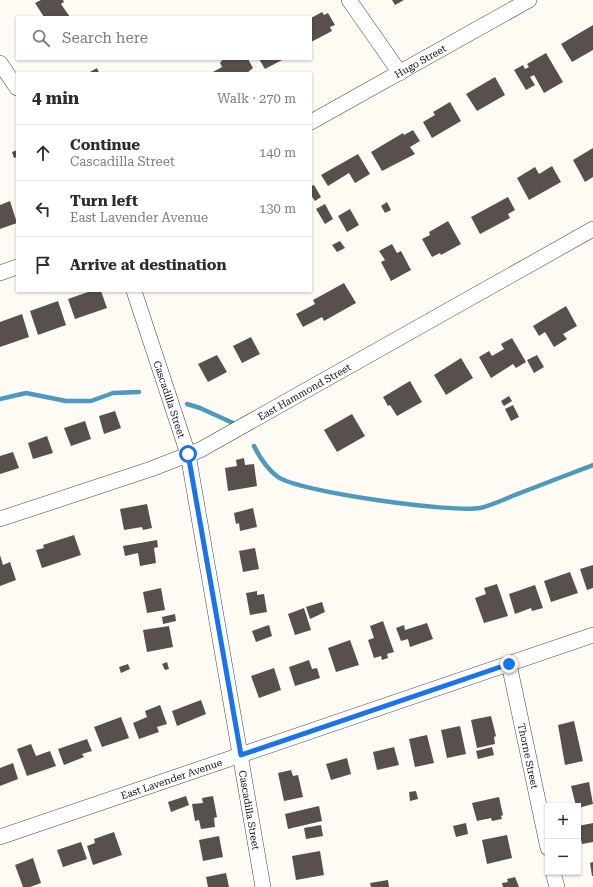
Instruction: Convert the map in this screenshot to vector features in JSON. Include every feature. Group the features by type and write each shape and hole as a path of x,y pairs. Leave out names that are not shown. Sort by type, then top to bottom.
{"street":[{"path":"349,0 400,73"},
{"name":"Hugo Street","path":"312,121 529,0"},
{"path":"0,64 16,87"},
{"name":"East Hammond Street","path":"0,519 151,469 215,442 593,229"},
{"path":"0,272 16,267"},
{"name":"Cascadilla Street","path":"134,292 188,454 263,887"},
{"name":"East Lavender Avenue","path":"0,837 593,636"},
{"name":"Thorne Street","path":"509,664 546,839"},
{"path":"554,875 557,887"}],"building":[{"path":"41,0 63,0 64,2 61,4 69,16 43,16 35,3"},
{"path":"392,0 404,0 395,5"},
{"path":"322,12 324,15 328,13 335,25 330,27 332,31 312,41 312,17"},
{"path":"593,25 593,50 572,62 561,44"},
{"path":"546,53 563,82 544,93 534,75 530,77 535,85 526,90 514,70 523,65 525,69 529,67 527,64"},
{"path":"222,60 249,60 253,68 248,72 213,72 222,67 220,63"},
{"path":"260,60 282,60 265,69"},
{"path":"97,68 99,72 90,72"},
{"path":"495,77 505,95 477,111 466,94"},
{"path":"450,102 461,121 432,138 423,122 435,115 433,112"},
{"path":"413,130 420,141 410,147 415,154 382,171 371,152 403,133 404,135"},
{"path":"593,148 593,177 585,182 573,160"},
{"path":"16,150 16,157 14,158 12,152"},
{"path":"358,154 370,174 355,183 349,173 328,186 321,175"},
{"path":"552,166 561,182 529,200 517,178 535,167 539,174"},
{"path":"314,185 321,197 315,201 312,196 312,186"},
{"path":"508,197 515,210 508,214 510,218 480,234 471,217"},
{"path":"10,201 16,223 0,229 0,205"},
{"path":"387,202 391,210 385,213 381,206"},
{"path":"325,204 333,219 325,224 316,209"},
{"path":"350,209 359,225 347,232 338,216"},
{"path":"448,221 461,244 441,255 440,253 432,257 422,239 430,235 429,232"},
{"path":"340,241 345,248 337,252 332,245"},
{"path":"392,244 397,253 401,251 411,270 391,281 381,262 385,260 379,251"},
{"path":"344,283 356,303 324,321 322,317 303,327 296,314 315,304 313,300"},
{"path":"88,292 101,292 107,308 75,319 68,299"},
{"path":"58,301 66,325 38,335 30,311"},
{"path":"566,306 577,326 563,334 567,339 554,347 545,332 539,336 533,326"},
{"path":"22,314 29,337 0,347 0,322"},
{"path":"251,337 260,354 242,363 233,346"},
{"path":"512,338 526,362 516,368 513,364 491,378 479,357 489,351 492,356 504,349 501,344"},
{"path":"217,355 227,372 208,382 198,364"},
{"path":"537,355 544,367 534,373 527,360"},
{"path":"461,358 473,378 446,395 434,375"},
{"path":"410,381 422,402 397,416 390,405 388,406 383,397"},
{"path":"509,396 512,401 504,406 501,401"},
{"path":"513,405 519,417 511,421 505,409"},
{"path":"115,411 121,428 104,434 99,416"},
{"path":"352,414 365,436 337,452 324,430"},
{"path":"85,421 91,439 71,446 64,428"},
{"path":"47,436 53,453 33,459 28,443"},
{"path":"13,452 19,468 0,474 0,456"},
{"path":"244,458 245,465 254,464 257,486 228,491 225,468 237,466 236,460"},
{"path":"147,504 152,528 143,530 142,527 124,530 120,509"},
{"path":"253,508 257,527 240,531 239,523 236,524 234,513"},
{"path":"74,535 81,555 42,568 36,550 44,548 43,545"},
{"path":"157,540 158,547 154,548 156,563 140,566 138,553 125,556 123,546"},
{"path":"255,548 259,569 243,572 239,551"},
{"path":"0,555 3,565 10,562 16,580 0,586"},
{"path":"593,565 593,588 587,590 580,569"},
{"path":"570,572 578,593 551,602 544,581"},
{"path":"497,584 508,616 484,623 475,598 486,594 484,588"},
{"path":"535,585 543,608 532,611 531,608 515,614 509,594"},
{"path":"161,588 165,610 147,613 143,592"},
{"path":"257,591 257,595 264,594 267,612 250,615 246,593"},
{"path":"322,602 325,612 310,619 306,607"},
{"path":"304,608 311,630 295,635 288,614"},
{"path":"175,614 176,621 163,624 162,617"},
{"path":"383,621 394,652 387,654 388,658 382,660 381,656 374,658 368,640 374,638 370,626"},
{"path":"427,623 433,639 410,647 408,639 401,641 396,628 404,625 405,630"},
{"path":"269,625 272,636 256,642 252,631"},
{"path":"169,626 173,647 147,652 143,630"},
{"path":"350,640 359,665 336,672 328,648"},
{"path":"309,660 312,669 317,668 320,678 295,686 289,667"},
{"path":"167,662 169,669 165,670 162,664"},
{"path":"128,664 130,669 121,673 119,667"},
{"path":"274,668 281,690 259,698 251,676"},
{"path":"201,700 206,714 177,726 172,711"},
{"path":"160,705 167,724 157,727 159,732 139,739 133,723 147,717 145,711"},
{"path":"491,716 496,736 494,737 495,744 477,748 471,720"},
{"path":"121,717 129,738 102,747 94,727"},
{"path":"574,721 583,761 565,765 558,725"},
{"path":"460,726 466,754 447,758 441,730"},
{"path":"427,735 434,763 415,767 409,739"},
{"path":"87,739 92,751 82,754 84,757 64,765 58,749"},
{"path":"31,744 36,756 50,751 56,766 27,776 17,749"},
{"path":"394,747 399,765 377,770 373,752"},
{"path":"492,747 494,755 478,759 476,751"},
{"path":"347,758 351,774 331,780 326,764"},
{"path":"13,763 18,779 0,786 0,768"},
{"path":"291,770 293,776 298,775 303,797 284,801 278,773"},
{"path":"589,782 593,804 581,807 581,803 575,803 571,786"},
{"path":"416,791 418,799 410,801 409,792"},
{"path":"186,796 189,805 171,812 168,802"},
{"path":"213,796 217,817 214,818 215,827 201,829 199,820 195,821 192,804 203,803 202,798"},
{"path":"499,797 503,815 501,816 502,819 492,821 491,818 477,821 472,803"},
{"path":"319,806 322,821 288,829 285,814"},
{"path":"466,823 468,834 456,837 453,826"},
{"path":"593,823 593,842 582,844 581,825"},
{"path":"321,825 323,836 306,839 304,828"},
{"path":"114,832 122,855 93,865 87,846 95,843 94,839"},
{"path":"507,835 512,858 487,864 482,840"},
{"path":"219,836 223,857 203,861 199,840"},
{"path":"81,842 87,859 63,867 57,850"},
{"path":"320,851 324,875 296,880 292,856"},
{"path":"33,858 41,883 30,887 23,887 15,865"},
{"path":"593,862 593,876 592,876 590,863"},
{"path":"226,873 229,887 208,887 206,877"},
{"path":"515,877 519,887 503,887 502,883 508,882 507,879"},
{"path":"388,880 389,887 371,887 370,883"}],"waterway":[{"path":"0,399 26,393 66,401 91,401 113,393 139,392"},
{"path":"187,404 200,408 233,423"},
{"path":"254,446 261,459 270,470 278,477 292,483 314,489 376,500 464,509 485,507 593,465"}],"route":[{"path":"188,454 190,474 241,755 509,664"}]}
